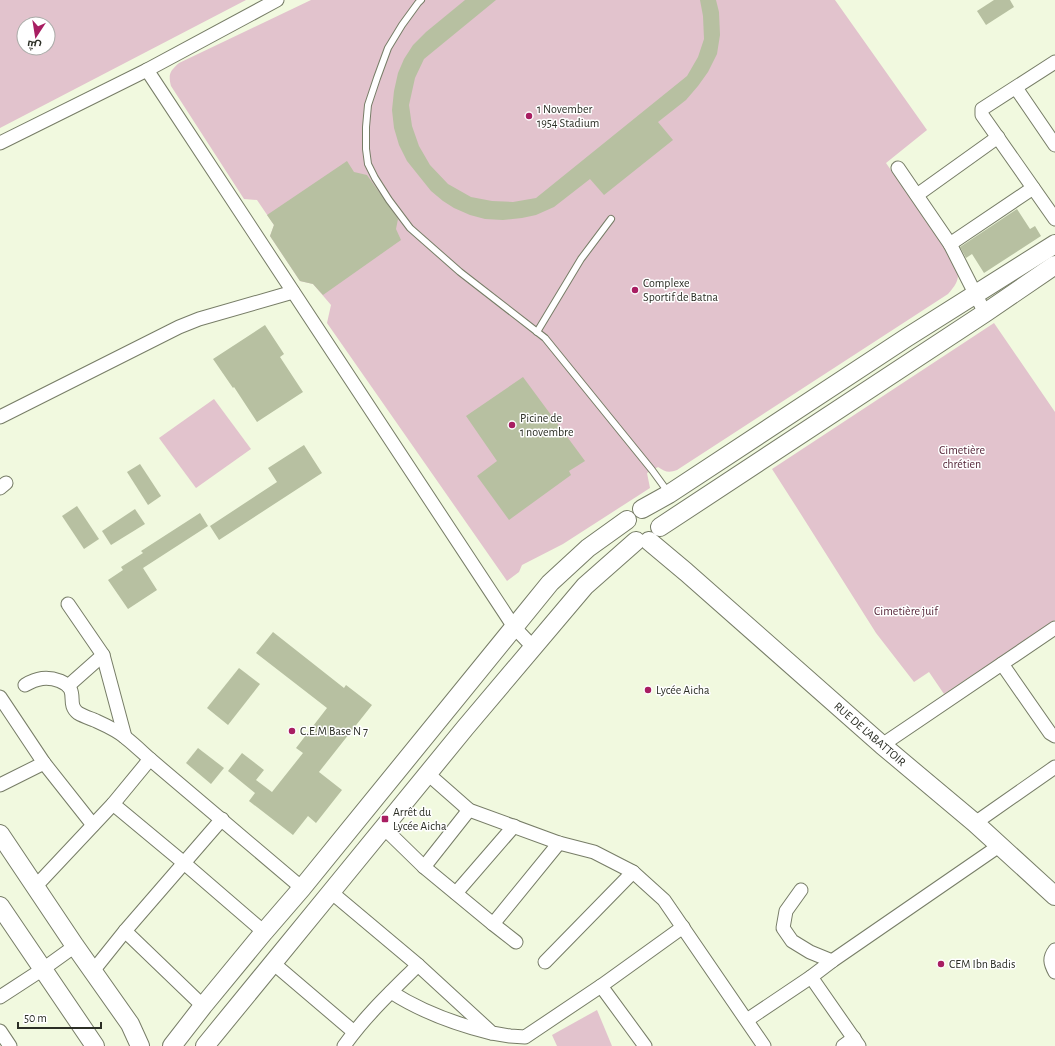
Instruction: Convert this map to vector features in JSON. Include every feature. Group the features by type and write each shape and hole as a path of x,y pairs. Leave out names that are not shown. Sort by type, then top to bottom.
{"street":[{"path":"0,143 147,70 277,0"},
{"path":"1054,66 982,109 982,115 1055,220"},
{"path":"147,70 514,627 534,648"},
{"path":"1016,88 1055,145"},
{"path":"917,194 998,137"},
{"path":"898,168 950,244 985,313"},
{"path":"950,244 1033,188"},
{"path":"642,509 669,494 906,338 1055,244"},
{"path":"205,1046 330,892 585,586 648,536 1055,265"},
{"path":"0,417 179,327 199,319 293,292"},
{"path":"636,510 649,510 658,518 648,536 630,536 627,531 626,525 628,520 631,514 636,510"},
{"path":"172,1046 203,1006 302,888 550,583 588,548 628,520"},
{"name":"RUE DE L'ABATTOIR","path":"648,536 686,572 882,745 975,823 1055,896"},
{"path":"68,604 103,655 125,737"},
{"path":"882,745 1055,628"},
{"path":"68,686 103,655"},
{"path":"1002,664 1050,733 1055,736"},
{"path":"25,685 39,678 51,679 68,686 72,692 72,704 79,714 107,726 125,737 302,888"},
{"path":"0,697 44,763 93,825"},
{"path":"35,887 112,804 150,759"},
{"path":"0,785 44,763"},
{"path":"975,823 1055,767"},
{"path":"428,774 468,810 559,843 594,852 633,872 664,900 764,1046"},
{"path":"112,804 184,863 264,932"},
{"path":"424,866 468,810"},
{"path":"93,971 125,931 222,819"},
{"path":"456,893 514,826"},
{"path":"384,828 424,866 516,942"},
{"path":"0,834 75,946 130,1024 140,1046"},
{"path":"493,924 559,843"},
{"path":"747,1020 999,846"},
{"path":"545,962 633,872"},
{"path":"801,890 786,911 783,928 792,941 810,952 832,961"},
{"path":"330,892 418,965 492,1033"},
{"path":"0,906 95,1046"},
{"path":"391,992 432,1014 469,1028 510,1036 525,1042 683,927"},
{"path":"125,931 203,1006"},
{"path":"0,997 75,946"},
{"path":"1055,950 1052,954 1050,963 1055,972"},
{"path":"273,963 354,1032"},
{"path":"344,1046 354,1032 418,965"},
{"path":"811,977 856,1042 843,1046"},
{"path":"601,986 645,1046"},
{"path":"0,1031 10,1046"}],"lane":[{"path":"422,0 418,3 402,25 388,48 368,105 366,127 368,164 389,200 410,228 460,272 545,338 652,470 669,494"},
{"path":"537,332 581,259 611,219"}],"green space":[{"path":"0,0 246,0 0,128"},
{"name":"Complexe Sportif de Batna","path":"311,0 835,0 927,130 886,163 952,258 958,273 957,280 948,294 677,470 667,472 658,467 647,473 650,488 563,544 522,565 519,572 507,581 327,323 331,305 313,284 300,281 270,236 274,225 257,200 244,199 171,86 170,73 179,63"},
{"name":"Cimetière chrétien","path":"994,323 1055,412 1055,620 944,694 929,672 914,682 876,633 772,469"},
{"path":"214,399 251,449 196,488 159,438"},
{"path":"597,1010 612,1046 557,1046 552,1035"}],"building":[{"path":"465,0 496,0 424,59 415,78 409,105 412,126 419,146 430,165 448,184 471,197 492,201 513,202 536,198 687,76 698,57 704,39 703,16 700,0 716,0 719,12 720,35 717,54 708,72 686,100 658,122 673,140 604,195 590,179 554,207 536,215 503,220 485,219 470,215 454,208 431,191 407,161 399,145 394,128 392,110 398,73 404,59 413,45 426,32"},
{"path":"994,0 1010,0 1014,7 986,25 977,11"},
{"path":"347,161 354,172 367,175 398,219 396,229 401,240 323,295 313,284 300,281 270,236 274,225 267,215"},
{"path":"1017,209 1030,229 1035,226 1041,236 984,273 972,254 966,258 960,247"},
{"path":"265,325 284,354 280,357 303,392 257,422 213,359"},
{"path":"523,377 585,461 569,471 571,475 509,520 477,476 497,461 466,416"},
{"path":"304,445 322,473 219,540 210,526 277,482 268,468"},
{"path":"140,464 161,496 148,505 127,472"},
{"path":"77,506 99,539 84,549 62,516"},
{"path":"135,509 145,524 111,545 102,531"},
{"path":"200,513 208,526 143,568 157,590 128,609 108,580 123,570 121,567 143,553 141,551"},
{"path":"273,632 344,688 346,685 372,705 319,772 342,790 316,823 308,816 293,835 249,801 255,793 228,771 242,753 264,770 256,780 272,792 303,753 296,748 327,708 256,653"},
{"path":"239,668 260,684 228,725 207,708"},
{"path":"198,748 224,768 211,784 186,763"}],"place":[{"name":"1 November 1954 Stadium","path":"529,116"},
{"name":"Complexe Sportif de Batna","path":"635,290"},
{"name":"Picine de 1 novembre","path":"512,425"},
{"name":"Lycée Aicha","path":"648,690"},
{"name":"C.E.M Base N 7","path":"292,731"},
{"name":"Arrêt du Lycée Aicha","path":"385,819"},
{"name":"CEM Ibn Badis","path":"941,964"}],"park label":[{"name":"Cimetière juif","path":"906,611"}]}
